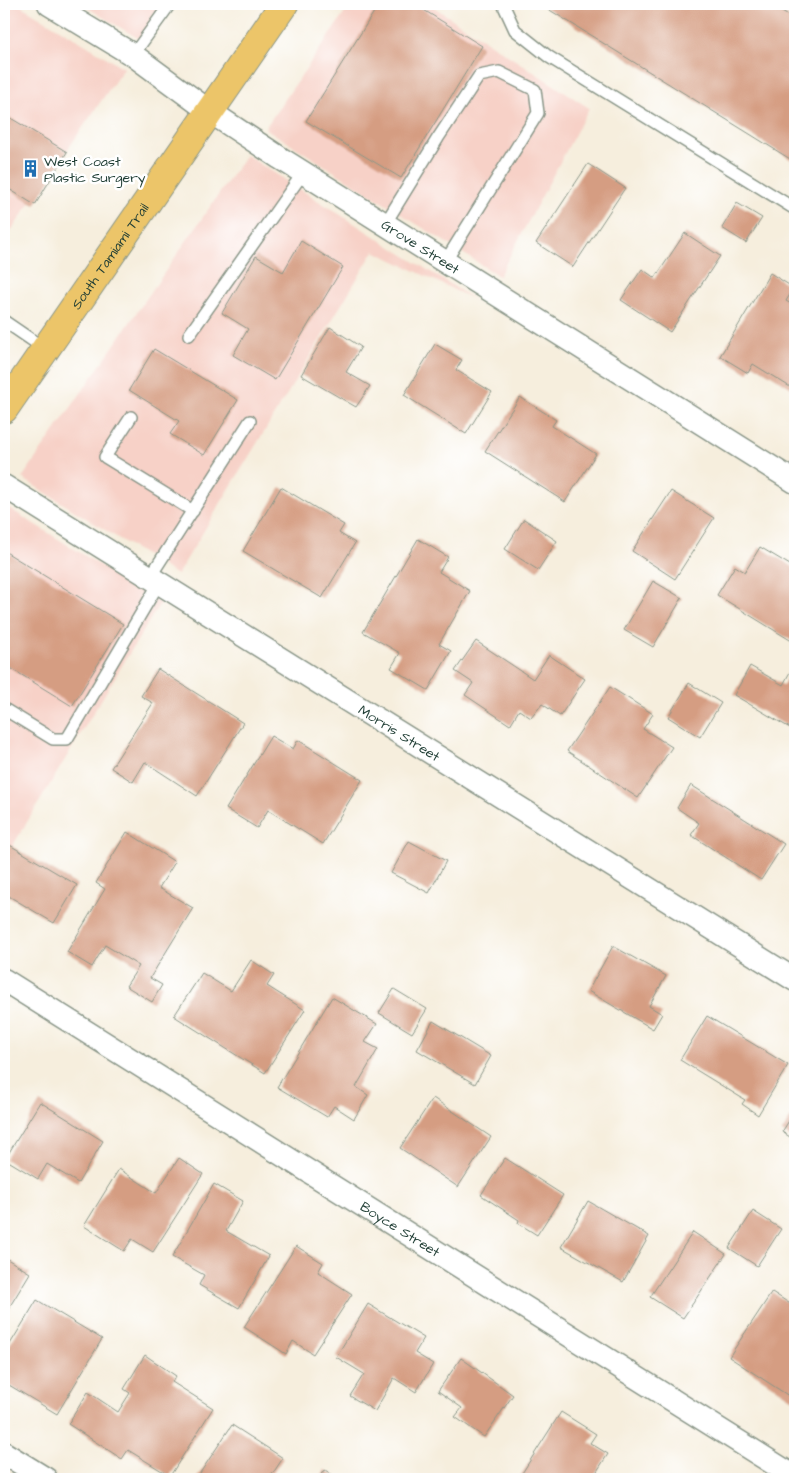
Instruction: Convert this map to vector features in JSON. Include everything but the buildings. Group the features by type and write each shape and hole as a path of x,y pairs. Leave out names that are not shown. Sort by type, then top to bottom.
{"main road":[{"name":"South Tamiami Trail","path":"4,409 284,4"}],"street":[{"name":"Grove Street","path":"49,4 134,55 209,111 303,173 795,482"},
{"name":"Morris Street","path":"4,486 795,980"},
{"name":"Boyce Street","path":"4,980 795,1477"},
{"path":"4,1453 46,1479"}],"lane":[{"path":"134,55 170,4"},
{"path":"503,4 515,30 549,56 795,209"},
{"path":"385,224 479,76 499,72 535,90 538,113 445,262"},
{"path":"189,335 303,173"},
{"path":"4,321 45,349"},
{"path":"131,417 105,457 192,510"},
{"path":"4,708 53,739 67,739 192,510 250,420"}],"shaded area":[{"path":"4,4 18,4 124,68 4,241"},
{"path":"81,4 169,4 143,41"},
{"path":"351,4 429,4 589,108 499,276 265,128"},
{"path":"246,155 475,300 374,251 177,575 22,478"},
{"path":"4,505 160,603 4,860"}],"place":[{"name":"West Coast Plastic Surgery","path":"30,169"}]}
